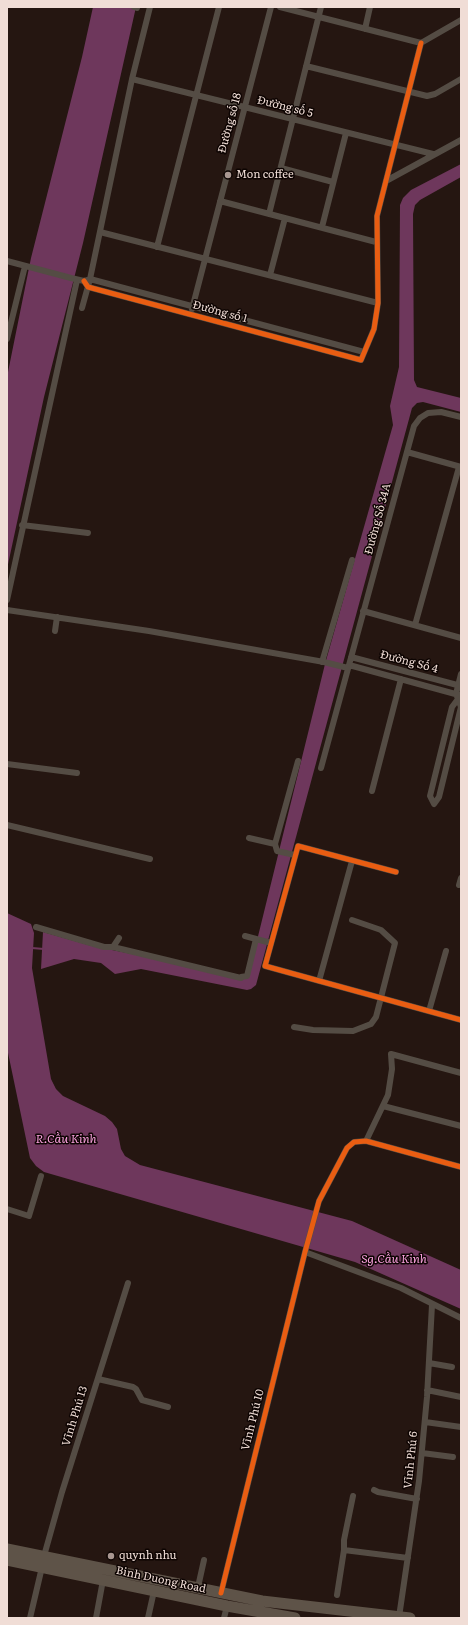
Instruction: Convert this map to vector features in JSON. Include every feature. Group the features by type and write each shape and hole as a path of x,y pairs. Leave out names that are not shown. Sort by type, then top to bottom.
{"highway":[{"name":"Binh Duong Road","path":"7,1549 43,1562 103,1580 227,1606 295,1618"},
{"name":"Binh Duong Road","path":"7,1560 43,1562 198,1587 282,1605 410,1618"}],"street":[{"path":"82,308 88,287 87,280 100,232 132,79 150,7"},
{"path":"157,247 219,7"},
{"name":"Đường số 18","path":"191,314 271,7"},
{"path":"280,7 421,43 461,20"},
{"path":"269,214 321,7"},
{"path":"365,29 370,7"},
{"path":"364,352 374,328 378,303 376,242 377,216 421,43"},
{"path":"306,66 427,96 435,94 461,79"},
{"name":"Đường số 5","path":"132,79 433,154"},
{"path":"322,227 346,133"},
{"path":"386,181 461,140"},
{"path":"281,168 333,182"},
{"path":"220,201 376,242"},
{"path":"270,275 285,218"},
{"path":"100,232 378,303"},
{"name":"Đường số 1","path":"7,261 74,279 87,280 193,306 364,352 361,360 88,287"},
{"path":"7,339 28,266"},
{"path":"7,600 74,279"},
{"name":"Đường Số 34A","path":"321,768 347,666 351,657 414,426 420,418 428,413 441,412 461,418"},
{"path":"407,452 460,467 415,625"},
{"path":"22,525 88,533"},
{"path":"323,662 352,560"},
{"path":"7,610 156,632 347,666 401,679 459,696"},
{"path":"363,611 461,638"},
{"path":"55,631 57,617"},
{"name":"Đường Số 4","path":"351,657 459,686"},
{"path":"459,696 452,707 430,796 434,804 439,797 461,707 459,686 461,674"},
{"path":"372,791 401,679"},
{"path":"293,855 277,851 275,844 298,761"},
{"path":"7,764 77,773"},
{"path":"7,825 150,859"},
{"path":"250,838 275,844"},
{"path":"396,872 298,846 293,855 265,966 461,1020"},
{"path":"319,981 352,861"},
{"path":"459,885 461,878"},
{"path":"294,1027 332,1031 353,1031 363,1028 374,1021 395,943 381,930 352,920"},
{"path":"36,927 87,943 114,947 241,977 247,976 257,939"},
{"path":"245,936 270,942"},
{"path":"114,947 119,938"},
{"path":"428,1011 446,951"},
{"path":"461,1074 391,1054 392,1069 388,1095 366,1141 461,1167"},
{"path":"384,1106 461,1126"},
{"name":"Vĩnh Phú 10","path":"221,1593 318,1204 348,1148 354,1142 366,1141"},
{"path":"7,1209 29,1216 41,1176"},
{"path":"306,1249 401,1288 461,1318"},
{"name":"Vĩnh Phú 13","path":"30,1618 43,1562 98,1378 128,1284"},
{"name":"Vĩnh Phú 6","path":"399,1617 422,1453 432,1304"},
{"path":"429,1363 452,1367"},
{"path":"98,1378 133,1387 136,1389 142,1400 168,1407"},
{"path":"427,1390 461,1397"},
{"path":"425,1422 461,1427"},
{"path":"422,1453 453,1457"},
{"path":"374,1490 416,1499"},
{"path":"337,1595 344,1550 344,1540 353,1496"},
{"path":"344,1550 408,1558"},
{"path":"198,1587 204,1560"},
{"path":"96,1618 103,1580"},
{"path":"148,1618 154,1591"},
{"path":"224,1618 227,1606"}],"water":[{"path":"93,7 136,7 83,243 44,397 7,569 7,377 31,258 82,57"},
{"path":"461,164 461,177 420,200 415,205 413,214 414,380 417,387 461,398 461,412 423,402 417,403 412,408 256,985 247,990 141,969 115,974 101,963 74,959 41,969 43,932 92,946 248,977 325,664 393,425 390,406 399,367 400,205 403,198 411,190"},
{"name":"R.Cầu Kinh","path":"7,913 31,924 34,933 32,968 51,1079 56,1089 63,1096 105,1116 112,1122 117,1129 121,1149 125,1156 140,1165 352,1221 461,1270 461,1309 355,1262 44,1172 36,1166 30,1158 7,1048"}],"waterway":[{"path":"32,948 44,949"}],"cycle path":[{"path":"84,281 88,287 361,360 374,329 378,303 377,216 421,43"},
{"path":"396,872 298,846 265,966 461,1020"},
{"path":"221,1593 305,1252 319,1201 347,1148 354,1142 366,1141 461,1167"}],"place":[{"name":"Mon coffee","path":"228,175"},
{"name":"quynh nhu","path":"111,1556"}],"water label":[{"name":"Sg.Cầu Kinh","path":"394,1259"}]}
